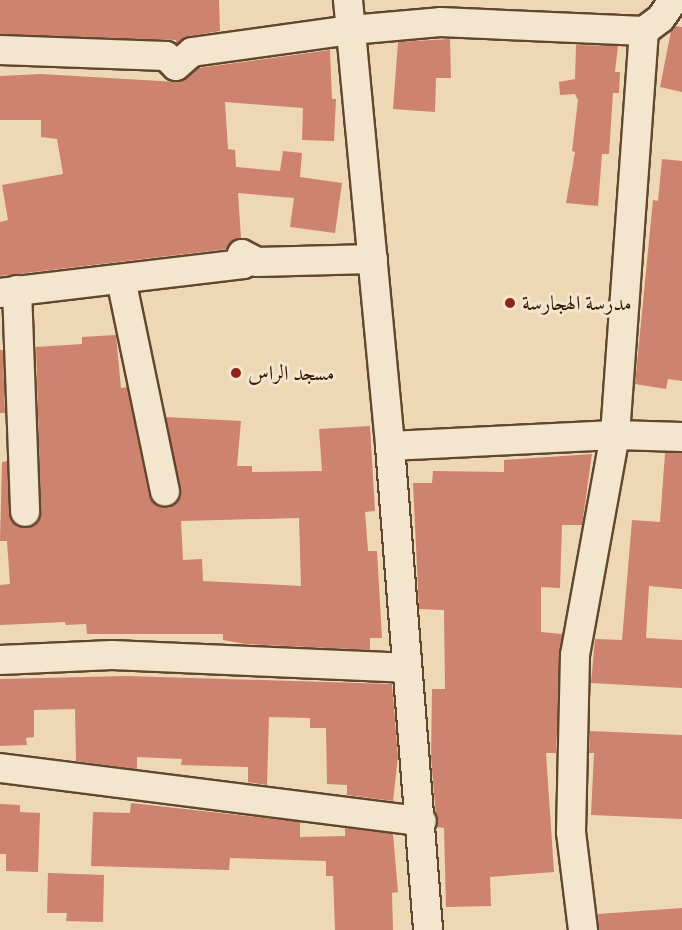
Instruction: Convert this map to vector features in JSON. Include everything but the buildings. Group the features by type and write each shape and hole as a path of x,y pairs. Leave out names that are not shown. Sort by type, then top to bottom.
{"street":[{"path":"348,0 390,446 405,668 422,821 428,930"},
{"path":"0,50 166,56 176,66 192,52 351,30 440,22 644,31 661,18 673,0"},
{"path":"583,930 571,832 575,656 615,435 644,31"},
{"path":"25,512 9,292 243,264 242,254 257,262 373,259"},
{"path":"121,279 165,492"},
{"path":"390,446 615,435 682,437"},
{"path":"0,660 112,655 405,668"},
{"path":"0,768 422,821"}],"place":[{"name":"مدرسة الهجارسة","path":"510,303"},
{"name":"مسجد الراس","path":"236,373"}]}
